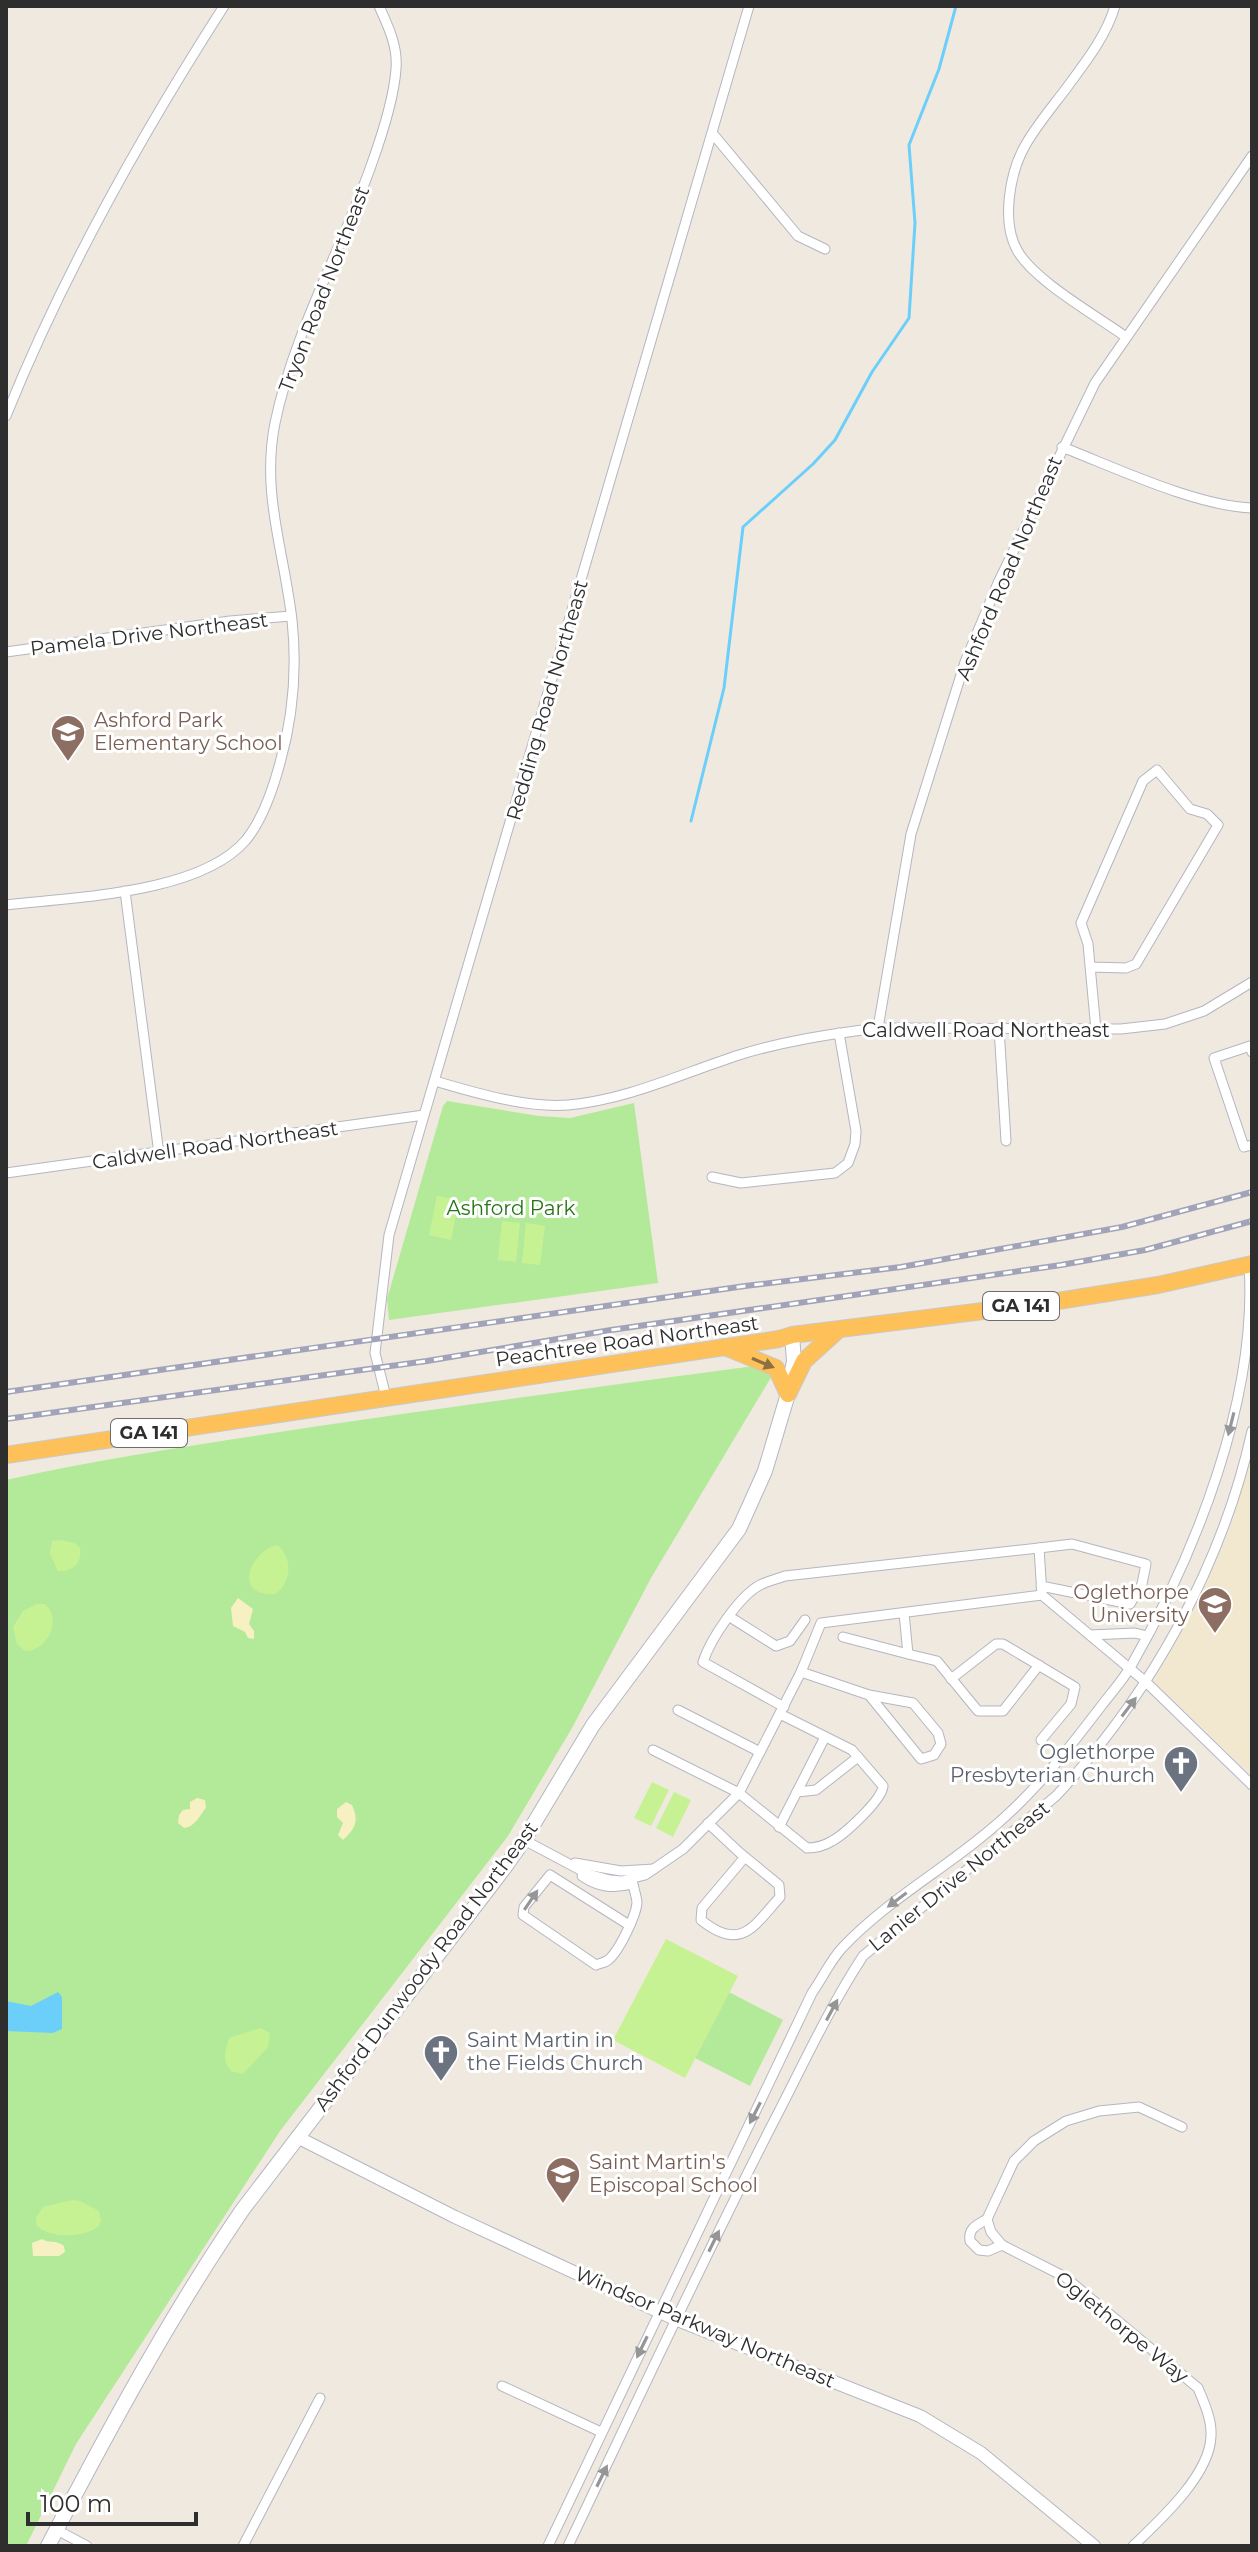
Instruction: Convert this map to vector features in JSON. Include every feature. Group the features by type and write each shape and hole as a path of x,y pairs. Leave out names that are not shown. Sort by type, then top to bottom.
{"highway":[{"name":"Peachtree Road Northeast","path":"6,1455 792,1335 1039,1304 1158,1285 1250,1264"},
{"path":"788,1394 804,1361 837,1331"},
{"path":"723,1347 776,1368 788,1394"}],"main road":[{"name":"Ashford Dunwoody Road Northeast","path":"48,2546 202,2268 297,2137 524,1840 593,1725 739,1529 765,1471 788,1394 794,1361 792,1335"}],"street":[{"path":"6,416 105,204 224,6"},
{"name":"Tryon Road Northeast","path":"6,905 125,891 200,872 226,860 247,839 261,816 285,745 295,671 291,616 270,497 269,459 288,376 323,283 353,217 381,137 396,68 392,33 379,6"},
{"name":"Redding Road Northeast","path":"386,1397 375,1353 389,1235 749,6"},
{"path":"1115,6 1088,59 1025,144 1008,196 1016,249 1031,267 1126,337"},
{"path":"713,134 798,236 825,249"},
{"name":"Ashford Road Northeast","path":"878,1028 911,834 965,662 998,583 1095,383 1252,156"},
{"path":"1062,447 1197,498 1237,508 1252,508"},
{"name":"Pamela Drive Northeast","path":"6,652 230,621 291,616"},
{"path":"1091,967 1126,968 1136,964 1218,825 1207,814 1190,809 1157,770 1143,781 1081,923 1091,967 1096,1030"},
{"path":"125,891 159,1154"},
{"name":"Caldwell Road Northeast","path":"435,1081 540,1104 567,1105 629,1093 781,1043 839,1033 878,1028 1096,1030 1165,1024 1204,1011 1252,982"},
{"path":"999,1028 1006,1141"},
{"path":"712,1177 741,1183 835,1173 848,1163 856,1131 839,1033"},
{"path":"1252,1052 1250,1046 1214,1058 1244,1147 1252,1145"},
{"name":"Caldwell Road Northeast","path":"6,1173 424,1115"},
{"name":"Lanier Drive Northeast","path":"548,2546 812,1993 840,1951 871,1920 1006,1816 1077,1739 1130,1669 1192,1546 1228,1436 1248,1343 1252,1298 1250,1264"},
{"name":"Lanier Drive Northeast","path":"568,2546 637,2407 675,2319 797,2072 863,1956 1056,1796 1082,1768 1147,1683 1198,1586 1227,1515 1252,1431"},
{"path":"569,1863 586,1879 601,1886 619,1888 633,1884 683,1849 739,1793 782,1710 801,1672 821,1623 1042,1591 1130,1604 1142,1584 1146,1564 1072,1544 785,1576 759,1585 743,1599 707,1648 703,1662 782,1710 825,1737 852,1750 883,1786 883,1793 834,1841 819,1848 807,1848 739,1793 653,1750"},
{"path":"1039,1548 1042,1591 1147,1683 1252,1785"},
{"path":"904,1613 908,1654"},
{"path":"730,1617 776,1646 790,1641 805,1620"},
{"path":"1090,1635 1147,1636"},
{"path":"1113,1655 1127,1635"},
{"path":"843,1637 937,1661 978,1711 1003,1711 1039,1665"},
{"path":"951,1679 996,1644 1003,1644 1075,1687 1071,1704 1041,1740"},
{"path":"801,1672 869,1695 913,1703 938,1733 941,1744 934,1755 921,1759 869,1695"},
{"path":"678,1710 760,1752"},
{"path":"779,1827 825,1737"},
{"path":"797,1792 816,1790 858,1757"},
{"path":"708,1823 779,1885 780,1897 749,1932 731,1936 715,1931 701,1920 702,1908 745,1857"},
{"path":"524,1840 588,1874 610,1880 634,1879 654,1869"},
{"path":"629,1925 550,1875 524,1907 523,1915 596,1965 609,1960 629,1925 637,1903 633,1884"},
{"path":"1002,2245 991,2232 987,2219 1014,2161 1034,2141 1066,2121 1099,2111 1139,2107 1182,2127"},
{"name":"Windsor Parkway Northeast","path":"297,2137 455,2217 675,2319 920,2416 981,2453 1094,2546"},
{"name":"Oglethorpe Way","path":"987,2219 972,2227 969,2234 970,2241 979,2250 988,2251 1002,2245 1065,2277 1198,2388 1209,2414 1211,2438 1205,2459 1196,2477 1133,2546"},
{"path":"502,2386 601,2432"},
{"path":"243,2546 320,2398"},
{"path":"57,2530 87,2546"}],"shaded area":[{"name":"Oglethorpe University","path":"1252,1450 1252,1775 1154,1681 1204,1590 1232,1523"}],"green space":[{"name":"Ashford Park","path":"447,1101 570,1118 634,1103 658,1283 389,1320 387,1299"},
{"path":"437,1196 459,1200 451,1240 429,1235"},
{"path":"502,1221 520,1223 516,1262 498,1260"},
{"path":"526,1223 545,1226 540,1265 522,1263"},
{"path":"770,1364 776,1369 651,1578 572,1728 508,1836 280,2131 76,2444 26,2546 6,2546 6,1480 120,1457 312,1427"},
{"path":"52,1541 75,1543 80,1548 78,1562 63,1571 58,1571 50,1554"},
{"path":"277,1545 286,1556 287,1577 275,1594 262,1593 253,1588 250,1573 259,1556"},
{"path":"37,1604 45,1604 50,1611 53,1618 50,1634 40,1646 25,1651 17,1644 13,1627 23,1611"},
{"path":"652,1782 669,1790 651,1826 634,1818"},
{"path":"674,1792 691,1800 673,1837 656,1828"},
{"path":"666,1939 738,1976 685,2078 613,2040"},
{"path":"729,1992 783,2020 750,2086 695,2058"},
{"path":"260,2028 270,2033 268,2047 243,2074 231,2071 225,2060 229,2038"},
{"path":"72,2200 99,2211 99,2226 76,2235 58,2235 36,2225 36,2218 43,2207"}],"sand":[{"path":"238,1598 253,1609 249,1624 254,1631 254,1639 233,1626 231,1608"},
{"path":"197,1798 205,1800 206,1808 194,1823 184,1828 178,1823 179,1815 183,1810 190,1809 190,1802"},
{"path":"346,1802 352,1805 356,1820 343,1840 338,1835 343,1823 337,1817 337,1809"},
{"path":"42,2239 61,2244 65,2252 59,2256 33,2256 32,2243"}],"water":[{"path":"58,1992 62,1997 62,2029 53,2033 6,2031 6,2001 31,2006"}],"waterway":[{"path":"691,821 724,688 743,527 835,440 872,372 909,318 915,223 909,145 939,69 956,6"}],"railway":[{"path":"6,1392 745,1286 901,1267 1122,1227 1252,1192"},
{"path":"6,1419 427,1361 611,1330 1061,1265 1145,1250 1252,1221"}],"place":[{"name":"Ashford Park Elementary School","path":"68,763"},
{"name":"Oglethorpe University","path":"1215,1635"},
{"name":"Oglethorpe Presbyterian Church","path":"1181,1794"},
{"name":"Saint Martin in the Fields Church","path":"441,2083"},
{"name":"Saint Martin's Episcopal School","path":"563,2205"}]}
